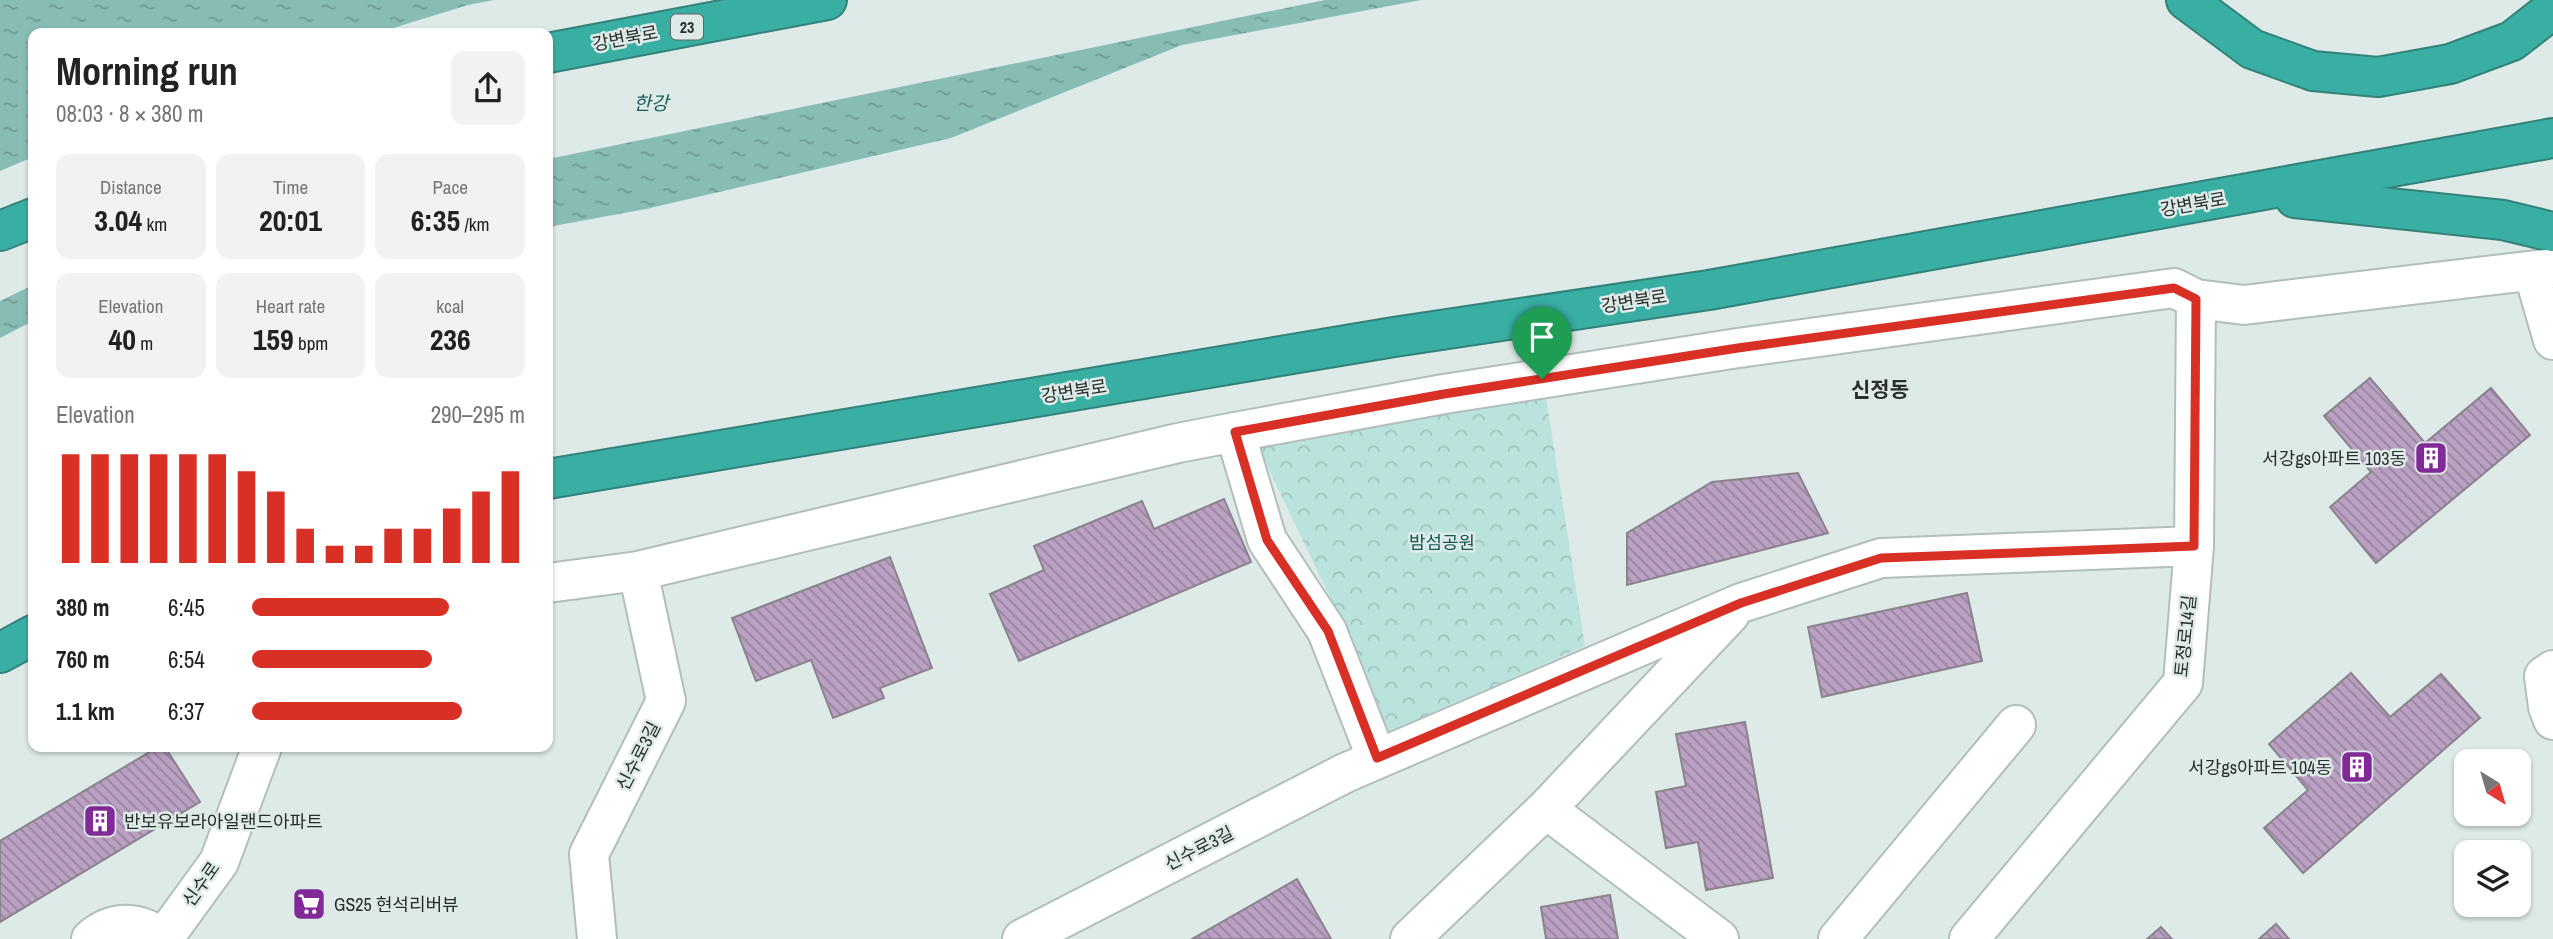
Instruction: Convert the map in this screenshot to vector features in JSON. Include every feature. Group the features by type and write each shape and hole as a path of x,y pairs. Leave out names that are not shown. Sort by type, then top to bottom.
{"highway":[{"name":"강변북로","path":"553,52 827,0"},
{"path":"2186,0 2252,49 2313,71 2378,76 2449,64 2512,41 2553,9"},
{"name":"강변북로","path":"553,478 1394,337 1709,290 2553,138"},
{"path":"2251,194 2503,220 2553,232"},
{"path":"0,232 28,220"},
{"path":"0,653 28,638"}],"street":[{"path":"553,582 638,571 1178,443 1444,394 1738,348 2174,288 2196,299 2244,305 2543,269 2553,340"},
{"name":"토정로14길","path":"1969,939 2183,682 2194,546 2196,299"},
{"path":"1235,432 1267,540 1328,631 1377,758"},
{"name":"신수로3길","path":"1022,939 1345,772 1741,603 1881,558 2194,546"},
{"name":"신수로3길","path":"597,939 589,854 666,701 638,571"},
{"path":"1416,936 1546,809 1741,603"},
{"path":"2553,670 2544,676 2548,707 2553,720"},
{"path":"1838,939 2016,725"},
{"name":"신수로","path":"163,939 219,862 260,752"},
{"path":"1546,809 1719,939"},
{"path":"90,939 101,930 116,924 133,924 149,929 163,939"}],"green space":[{"name":"밤섬공원","path":"1546,397 1585,646 1389,733 1342,622 1256,443"}],"water":[{"name":"한강","path":"0,0 1421,0 1182,45 951,138 646,209 553,226 553,28 28,28 28,324 0,338"}],"pier":[{"path":"494,0 1325,0 553,158 553,28 393,28 468,5"},
{"path":"28,159 28,287 0,301 0,171"}],"building":[{"name":"서강gs아파트 103동","path":"2370,378 2425,443 2491,388 2530,435 2376,563 2330,507 2371,472 2324,416"},
{"path":"1798,473 1828,533 1627,585 1627,533 1712,482"},
{"path":"1224,499 1251,562 1019,661 990,594 1044,570 1034,546 1142,501 1154,529"},
{"path":"890,557 932,668 880,688 884,698 833,718 811,660 756,681 732,618"},
{"path":"1967,593 1982,661 1822,697 1808,627"},
{"name":"서강gs아파트 104동","path":"2351,673 2390,717 2441,674 2480,718 2303,873 2264,828 2308,790 2269,744"},
{"path":"1745,722 1773,878 1706,890 1698,842 1666,848 1656,792 1686,786 1676,734"},
{"name":"반보유보라아일랜드아파트","path":"150,752 168,752 200,802 0,922 0,841"},
{"path":"1297,879 1331,939 1192,939"},
{"path":"1610,895 1618,939 1546,939 1541,907"},
{"path":"2276,924 2289,939 2259,939"},
{"path":"2161,927 2172,939 2147,939"}],"place":[{"name":"서강gs아파트 103동","path":"2431,458"},
{"name":"서강gs아파트 104동","path":"2357,767"},
{"name":"반보유보라아일랜드아파트","path":"100,821"},
{"name":"GS25 현석리버뷰","path":"309,904"}],"district":[{"name":"신정동","path":"1880,389"}],"route":[{"path":"2174,288 2196,299 2194,546 1881,558 1741,603 1377,758 1328,631 1267,540 1235,432 1542,379 1738,348 2174,288"}]}
